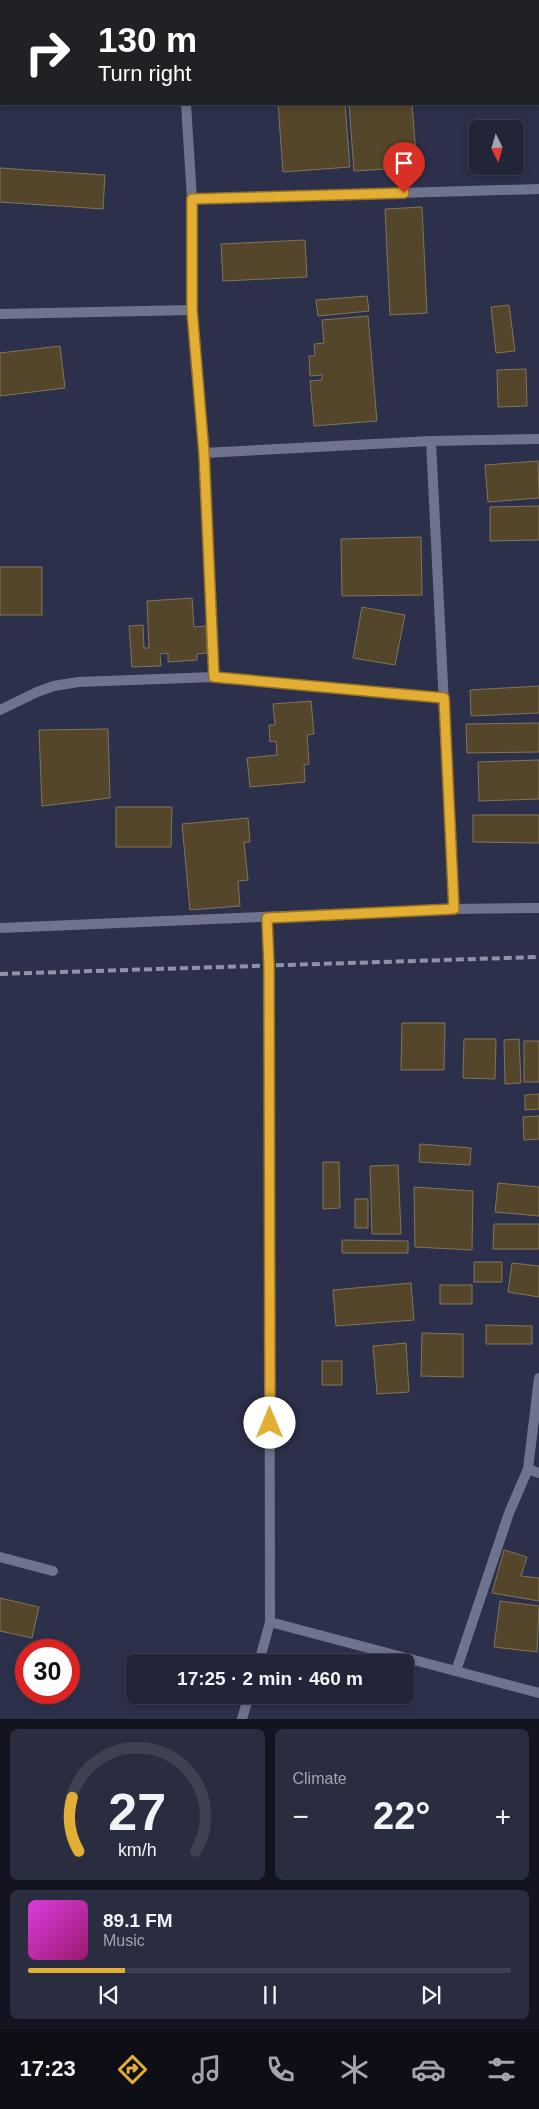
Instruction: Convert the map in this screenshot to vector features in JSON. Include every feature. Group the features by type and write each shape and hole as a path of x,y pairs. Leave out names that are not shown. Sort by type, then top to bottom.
{"street":[{"path":"186,105 192,199 192,310 204,453 214,677"},
{"path":"192,199 539,189"},
{"path":"0,314 192,310"},
{"path":"204,453 431,441 539,439"},
{"path":"431,441 454,909"},
{"path":"0,710 37,692 54,686 78,682 214,677 444,698"},
{"path":"0,928 454,909 539,908"},
{"path":"261,1654 270,1622 269,966 267,918"},
{"path":"456,1671 509,1513 528,1469 539,1378"},
{"path":"528,1469 539,1473"},
{"path":"0,1557 53,1571"},
{"path":"270,1622 539,1693"},
{"path":"242,1719 246,1704"}],"building":[{"path":"278,105 345,105 350,167 283,172"},
{"path":"349,105 412,105 417,167 354,171"},
{"path":"0,168 105,175 103,209 0,202"},
{"path":"422,207 427,313 390,315 385,209"},
{"path":"305,240 307,277 223,281 221,244"},
{"path":"367,296 369,311 318,316 316,300"},
{"path":"509,305 515,351 496,353 491,307"},
{"path":"368,316 377,421 314,426 310,381 322,380 322,375 310,376 309,356 315,356 314,344 324,343 322,320"},
{"path":"60,346 65,388 0,396 0,353"},
{"path":"526,369 527,406 498,407 497,370"},
{"path":"538,461 539,498 488,502 485,465"},
{"path":"539,506 539,540 490,541 490,507"},
{"path":"421,537 422,595 342,596 341,539"},
{"path":"0,567 42,567 42,615 0,615"},
{"path":"192,598 194,627 206,626 207,653 197,654 197,660 168,662 168,653 160,654 161,666 132,667 129,626 143,625 144,648 149,648 147,601"},
{"path":"362,607 405,615 395,665 353,658"},
{"path":"539,686 539,713 471,716 470,690"},
{"path":"311,701 314,734 307,735 309,764 304,765 305,782 250,787 247,758 277,755 276,741 270,742 269,725 275,725 273,704"},
{"path":"539,723 539,752 467,753 466,724"},
{"path":"108,729 110,798 42,806 39,730"},
{"path":"539,760 539,799 479,801 478,762"},
{"path":"116,807 172,807 171,847 116,847"},
{"path":"473,815 539,815 539,843 473,842"},
{"path":"248,818 250,842 244,842 248,880 238,881 240,906 190,910 182,824"},
{"path":"402,1023 445,1023 444,1070 401,1070"},
{"path":"464,1039 496,1039 495,1079 463,1078"},
{"path":"519,1039 521,1083 505,1084 504,1040"},
{"path":"524,1041 539,1041 539,1082 524,1082"},
{"path":"539,1094 539,1109 525,1110 525,1095"},
{"path":"539,1116 539,1139 524,1140 523,1117"},
{"path":"420,1144 471,1148 470,1165 419,1162"},
{"path":"323,1162 339,1162 340,1208 323,1209"},
{"path":"398,1165 401,1234 372,1234 370,1166"},
{"path":"498,1183 539,1187 539,1216 495,1212"},
{"path":"414,1187 473,1191 472,1250 415,1247"},
{"path":"355,1199 368,1199 368,1228 355,1228"},
{"path":"494,1224 539,1224 539,1249 493,1249"},
{"path":"342,1240 408,1241 408,1253 342,1253"},
{"path":"474,1262 502,1262 502,1282 474,1282"},
{"path":"512,1263 539,1266 539,1297 508,1292"},
{"path":"411,1283 414,1320 336,1326 333,1290"},
{"path":"440,1285 472,1285 472,1304 440,1304"},
{"path":"486,1325 532,1326 532,1344 486,1344"},
{"path":"422,1333 463,1334 463,1377 421,1376"},
{"path":"406,1343 409,1392 377,1394 373,1346"},
{"path":"322,1361 342,1361 342,1385 322,1385"},
{"path":"504,1550 527,1557 521,1576 539,1578 539,1601 492,1593"},
{"path":"0,1598 39,1607 32,1638 0,1631"},
{"path":"500,1601 539,1606 537,1652 494,1647"}],"railway":[{"path":"0,974 539,957"}],"route":[{"path":"270,1423 269,966 267,918 454,909 444,698 214,677 204,453 192,310 192,199 404,193"}]}
